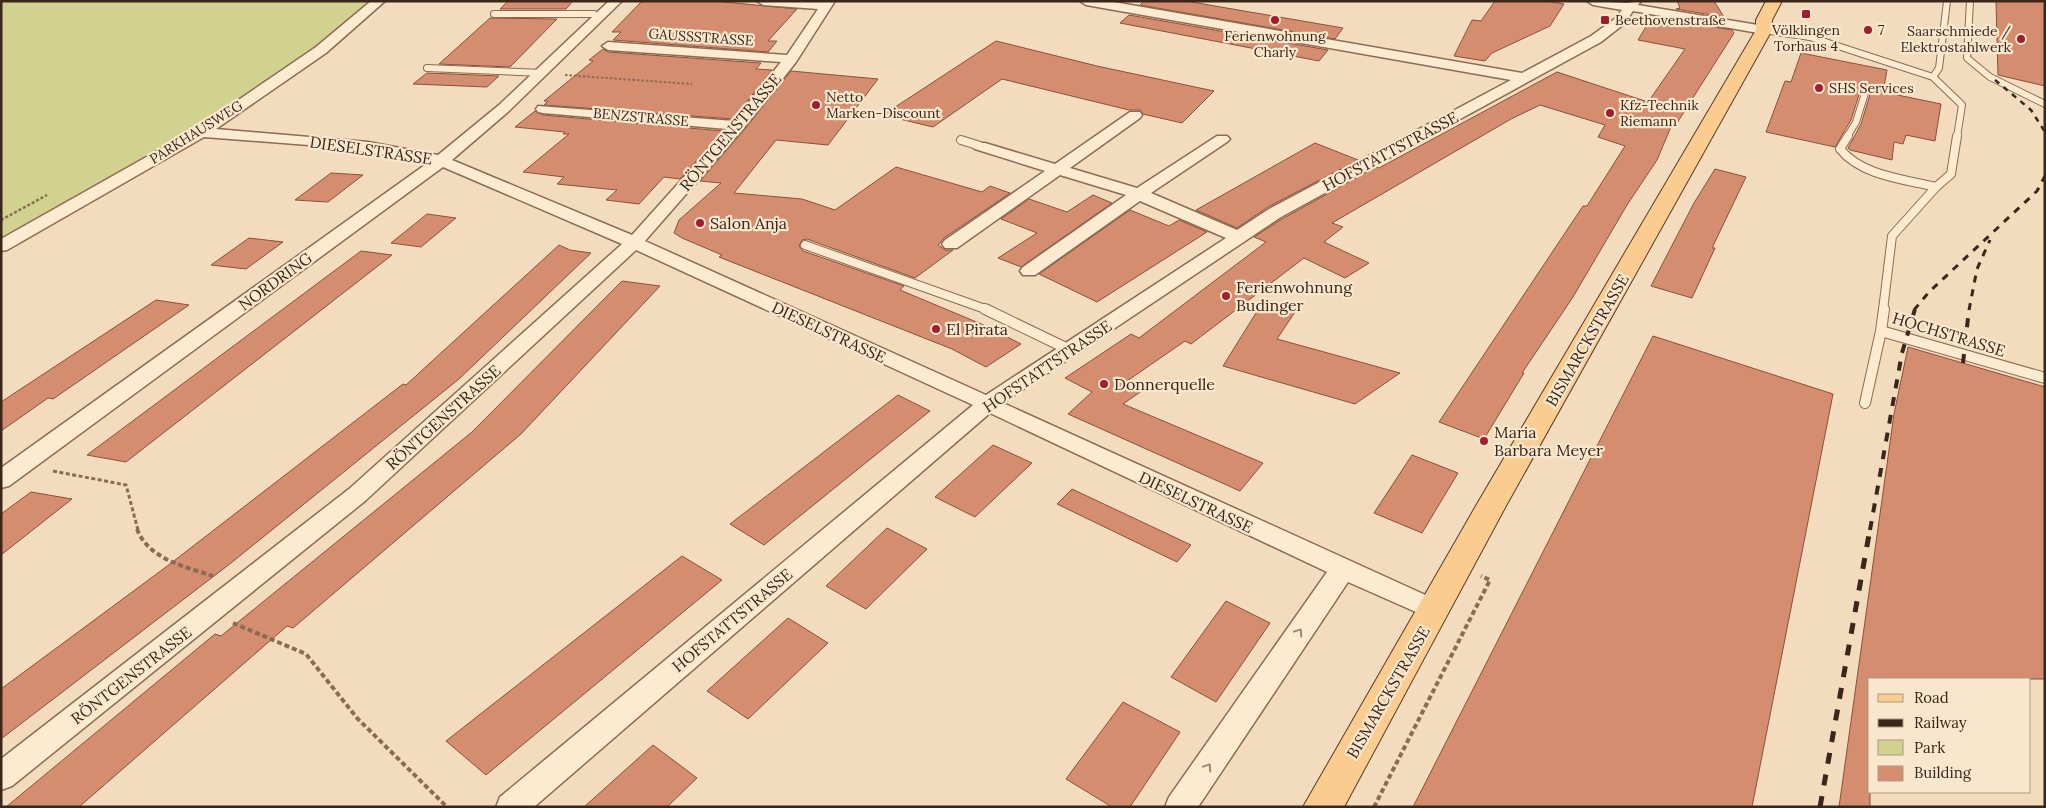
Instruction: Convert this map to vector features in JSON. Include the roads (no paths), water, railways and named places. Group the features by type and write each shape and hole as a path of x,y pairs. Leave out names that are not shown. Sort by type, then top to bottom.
{"main road":[{"name":"BISMARCKSTRASSE","path":"1323,807 1458,566 1764,30 1764,20 1774,1"},
{"name":"BISMARCKSTRASSE","path":"1764,30 1780,23 1789,1"}],"street":[{"name":"PARKHAUSWEG","path":"1,246 201,132 321,50 379,1"},
{"name":"NORDRING","path":"592,20 601,1"},
{"name":"NORDRING","path":"1,480 442,160 542,73 592,20 616,1"},
{"path":"763,1 826,4"},
{"path":"1086,1 1525,78"},
{"path":"1593,1 1634,4 1764,30"},
{"name":"RÖNTGENSTRASSE","path":"1,777 357,494 636,241 738,126 791,59 826,4"},
{"name":"HOFSTATTSTRASSE","path":"511,807 986,405 1275,214 1596,40 1620,21 1634,4"},
{"name":"GAUSSSTRASSE","path":"608,46 791,59"},
{"name":"BENZSTRASSE","path":"543,109 738,126"},
{"path":"951,244 1135,115"},
{"name":"DIESELSTRASSE","path":"201,132 375,147 442,160 636,241 986,405 1434,610"},
{"path":"1029,271 1138,194 1222,139"},
{"path":"980,146 1059,168 1138,194 1240,238"},
{"path":"1180,807 1342,569"}],"lane":[{"path":"1764,30 1810,37 1933,77 1940,68 1946,1"},
{"path":"1970,1 1967,58 1990,77 2042,102"},
{"path":"494,14 592,20"},
{"path":"427,68 542,73"},
{"name":"HOCHSTRASSE","path":"1933,77 1962,105 1951,174 1936,187 1892,236 1881,331 2045,378"},
{"path":"1867,87 1856,122 1840,149 1845,158 1860,166 1936,187"},
{"path":"961,140 980,146"},
{"path":"805,246 922,285 1000,315 1070,350"},
{"path":"1865,402 1881,331"}],"railway":[{"path":"1995,80 2031,110 2045,132"},
{"path":"1914,310 1929,292 2037,191 2045,176"},
{"path":"1969,310 1977,269 1990,240"},
{"path":"1870,530 1902,353 1915,309"},
{"path":"1963,363 1969,309"},
{"path":"1820,807 1870,529"}],"place":[{"name":"Völklingen Torhaus 4","path":"1806,14"},
{"name":"Ferienwohnung Charly","path":"1275,20"},
{"name":"Beethovenstraße","path":"1605,20"},
{"name":"7","path":"1868,30"},
{"name":"Saarschmiede / Elektrostahlwerk","path":"2021,39"},
{"name":"SHS Services","path":"1819,88"},
{"name":"Netto Marken-Discount","path":"816,105"},
{"name":"Kfz-Technik Riemann","path":"1610,113"},
{"name":"Salon Anja","path":"700,223"},
{"name":"Ferienwohnung Budinger","path":"1226,296"},
{"name":"El Pirata","path":"936,329"},
{"name":"Donnerquelle","path":"1104,384"},
{"name":"Maria Barbara Meyer","path":"1484,441"}]}
